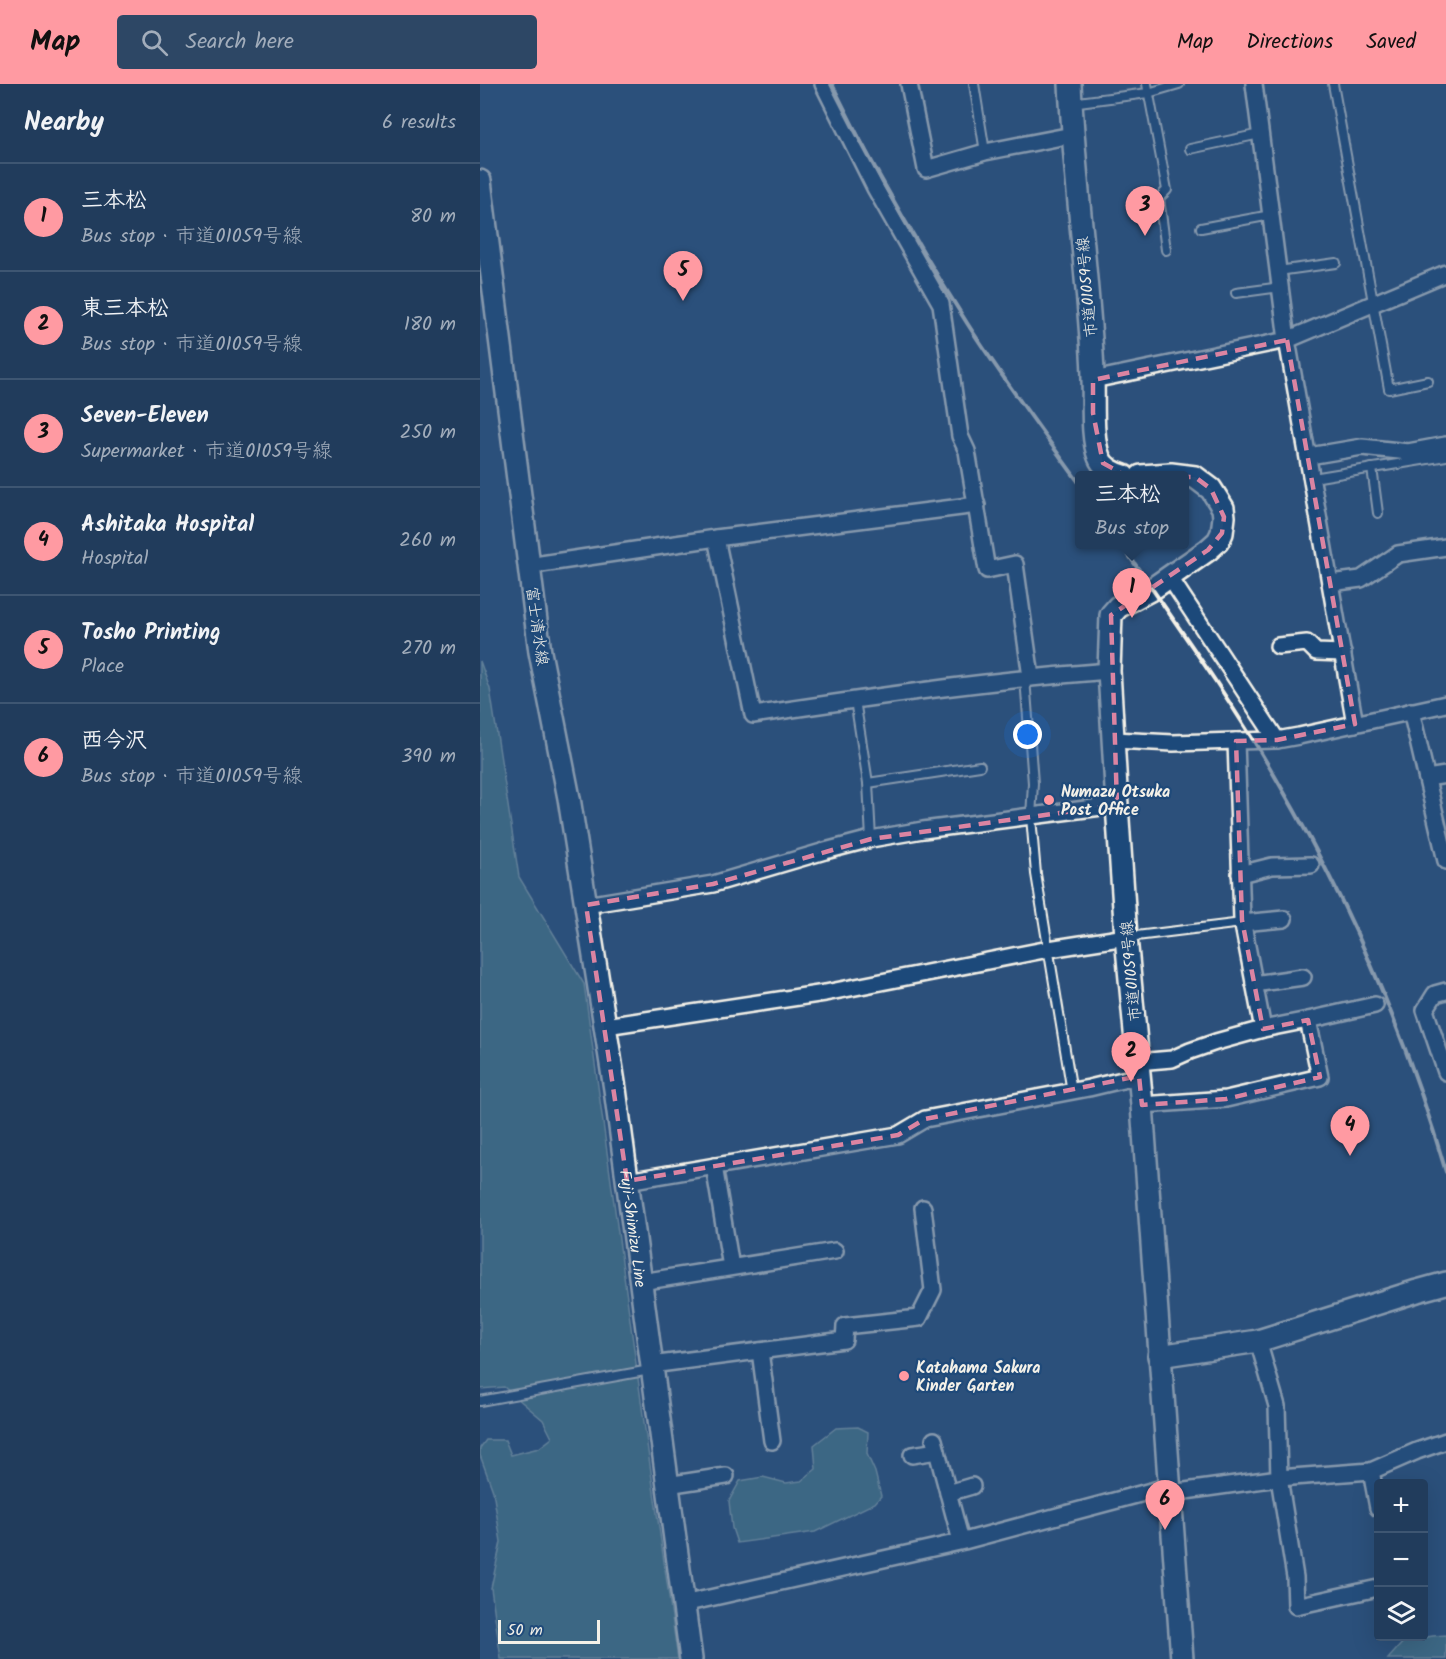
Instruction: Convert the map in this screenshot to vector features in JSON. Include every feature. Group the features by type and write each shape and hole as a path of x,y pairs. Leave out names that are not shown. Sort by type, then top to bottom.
{"street":[{"path":"823,84 875,188 941,304 960,436 967,451 987,570 1015,564 1028,677"},
{"path":"909,84 926,170 985,152 1072,135"},
{"path":"1254,84 1287,340 1355,724"},
{"name":"市道01059号線","path":"1070,94 1089,315 1093,413 1099,457 1110,471"},
{"name":"Fuji-Shimizu Line","path":"480,181 540,652 569,798 606,1026 691,1659"},
{"path":"1093,380 1287,340 1446,273"},
{"path":"1309,456 1362,447 1408,452 1446,445"},
{"name":"市道01059号線","path":"1182,1659 1142,1105 1126,937 1109,671 1111,615 1118,607 1170,578 1218,541 1222,533 1223,508 1211,489 1195,477 1189,476"},
{"path":"541,564 716,538 977,505"},
{"path":"716,538 753,715 1028,677 1109,671"},
{"path":"1330,583 1361,579 1398,554 1446,547"},
{"path":"1170,578 1277,740"},
{"path":"1278,646 1307,643 1316,652 1343,653"},
{"path":"1114,740 1173,743 1277,740 1446,704"},
{"path":"1411,711 1446,861"},
{"path":"1236,741 1242,923 1263,1029"},
{"path":"1427,778 1446,775"},
{"path":"586,905 713,884 871,839 1117,805"},
{"path":"1240,874 1272,866 1311,865"},
{"path":"1242,923 1284,919"},
{"path":"606,1026 825,993 1049,949 1126,937"},
{"path":"1254,984 1303,977"},
{"path":"1446,991 1435,994 1425,1010 1446,1072"},
{"path":"627,1181 898,1135 924,1119 1072,1092 1190,1051 1263,1029 1375,1005"},
{"path":"1142,1105 1226,1099 1320,1077 1308,1020"},
{"path":"714,1166 731,1267"},
{"path":"651,1368 844,1340 845,1326 919,1318 933,1290 922,1208"},
{"path":"641,1282 835,1251"},
{"path":"1159,1356 1258,1341 1446,1283"},
{"path":"1258,1341 1278,1406 1279,1478 1295,1577 1296,1606 1374,1589"},
{"path":"760,1351 772,1441"},
{"path":"683,1604 961,1541 1171,1490 1371,1471 1446,1441"},
{"path":"912,1455 935,1446 961,1541"},
{"path":"1371,1471 1374,1487"},
{"path":"667,1485 726,1476"},
{"path":"948,1493 972,1486"}],"lane":[{"path":"974,84 985,152"},
{"path":"1070,94 1179,84"},
{"path":"1334,84 1389,389 1428,381"},
{"path":"1147,88 1167,190 1159,198 1166,250"},
{"path":"1190,149 1260,134"},
{"path":"1201,228 1271,215"},
{"path":"1278,271 1336,263"},
{"path":"1236,293 1281,287"},
{"path":"1313,478 1446,456"},
{"path":"1372,468 1378,513"},
{"path":"1028,677 1033,783 1031,817 1036,874 1072,1092"},
{"path":"855,700 868,783 871,839"},
{"path":"868,783 980,766"},
{"path":"1126,937 1242,923"},
{"path":"480,1401 651,1368"}],"highlighted area":[{"path":"1287,340 1355,724 1277,740 1236,741 1242,920 1263,1029 1308,1020 1320,1077 1226,1099 1142,1105 1139,1076 925,1119 898,1135 627,1181 586,905 713,884 871,839 1117,805 1111,615 1208,550 1222,533 1224,517 1211,489 1195,477 1126,476 1103,463 1093,413 1093,380"}],"green space":[{"path":"480,661 490,689 519,877 584,984 678,1659 501,1659 491,1588 501,1542 493,1491 480,1455 480,1448 486,1440 505,1440 511,1455 539,1448 552,1438 543,1420 504,1387 480,1389"},
{"path":"858,1427 868,1432 867,1454 875,1472 881,1496 875,1503 815,1532 737,1543 732,1528 729,1501 740,1481 763,1477 786,1483 801,1481 816,1469 814,1445 836,1428"},
{"path":"1446,1635 1446,1659 1388,1659 1404,1641 1428,1641 1428,1637"}],"railway":[{"path":"831,84 913,235 967,323 1075,477"},
{"path":"1124,549 1202,660 1240,720 1277,780 1328,874 1352,922 1394,1020 1446,1172"}],"place":[{"name":"Seven-Eleven","path":"1145,236"},
{"name":"Tosho Printing","path":"683,301"},
{"name":"三本松","path":"1132,618"},
{"name":"Numazu Otsuka Post Office","path":"1049,800"},
{"name":"東三本松","path":"1131,1082"},
{"name":"Ashitaka Hospital","path":"1350,1156"},
{"name":"Katahama Sakura Kinder Garten","path":"904,1376"},
{"name":"西今沢","path":"1165,1530"}]}
